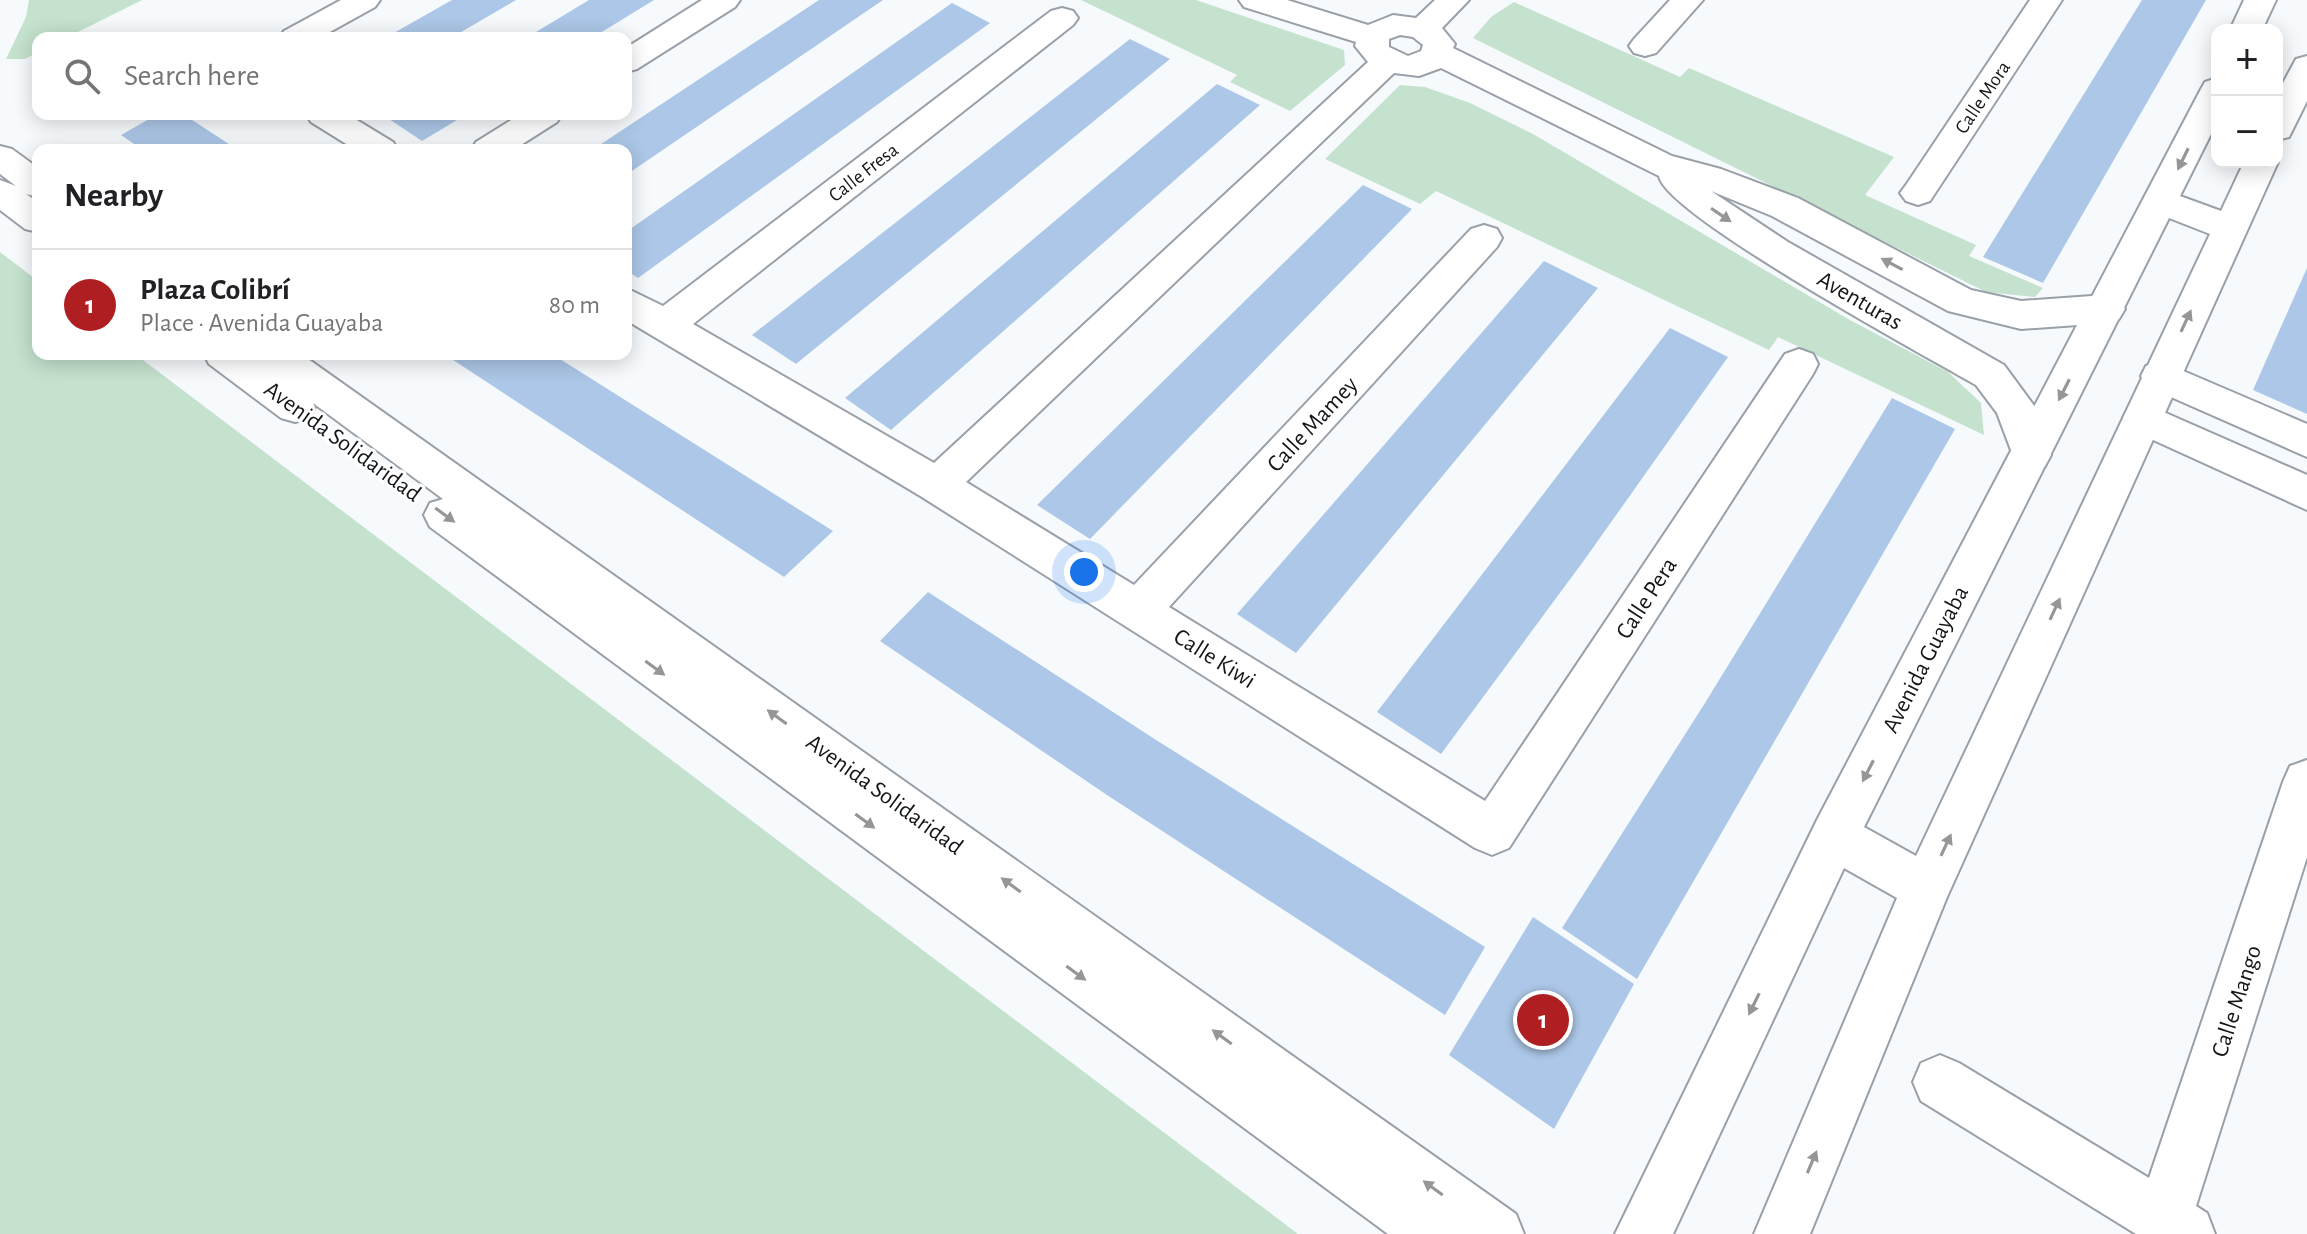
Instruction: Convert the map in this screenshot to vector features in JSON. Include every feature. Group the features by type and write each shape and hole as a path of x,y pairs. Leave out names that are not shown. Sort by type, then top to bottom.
{"street":[{"path":"306,32 364,0"},
{"path":"632,58 724,0"},
{"path":"1255,0 1417,66 1430,61 1430,41 1453,0"},
{"path":"1645,46 1687,0"},
{"name":"Calle Mora","path":"1918,193 2046,0"},
{"path":"2249,24 2260,0"},
{"name":"Calle Fresa","path":"664,326 1062,18"},
{"name":"Aventuras","path":"1430,41 1661,165 1709,177 1785,207 1961,301 2021,315 2106,309"},
{"path":"937,485 1380,50"},
{"path":"2283,116 2307,66"},
{"name":"Avenida Guayaba","path":"1643,1234 1834,836 2162,202 2214,96"},
{"path":"333,120 371,144"},
{"path":"498,144 536,120"},
{"path":"0,157 32,181"},
{"name":"Aventuras","path":"1661,165 1701,202 1775,251 1990,375 2015,407 2031,455"},
{"path":"1782,1234 1926,888 2258,168"},
{"path":"0,192 32,216"},
{"path":"2162,202 2230,228"},
{"name":"Calle Mamey","path":"1139,610 1484,238"},
{"name":"Calle Kiwi","path":"632,306 937,485 1492,832"},
{"path":"1990,375 2021,315"},
{"name":"Avenida Solidaridad","path":"231,360 1435,1234"},
{"name":"Avenida Solidaridad","path":"281,360 1496,1234"},
{"name":"Calle Pera","path":"1492,832 1799,364"},
{"path":"2160,376 2307,441"},
{"path":"2213,452 2229,406"},
{"path":"2143,418 2307,493"},
{"name":"Calle Mango","path":"1940,1082 2176,1226 2307,782"},
{"path":"1834,836 1926,888"}],"green space":[{"path":"29,0 142,0 78,32 32,32 32,55 25,59 6,59 26,17"},
{"path":"1081,0 1196,0 1344,50 1345,65 1290,111 1230,82 1237,75"},
{"path":"1514,2 1680,77 1689,68 1894,157 1865,195 1976,245 1969,256 2043,288 2035,297 1986,292 1473,38 1491,17"},
{"path":"1400,85 1425,87 1470,103 1533,134 1850,320 1948,372 1981,403 1984,435 1778,337 1769,350 1436,191 1420,204 1325,159"},
{"path":"0,252 32,276 32,360 143,360 1298,1234 0,1234"}],"building":[{"path":"452,0 516,0 461,32 396,32"},
{"path":"589,0 654,0 602,32 536,32"},
{"path":"819,0 883,0 632,171 632,144 601,144"},
{"path":"2142,0 2206,0 2043,283 1983,257"},
{"path":"952,3 990,23 638,278 632,274 632,228"},
{"path":"1130,39 1170,59 796,364 752,335"},
{"path":"1217,84 1260,105 891,430 845,398"},
{"path":"147,120 192,120 229,144 134,144 121,135"},
{"path":"390,120 457,120 422,141"},
{"path":"1363,185 1412,209 1090,539 1037,505"},
{"path":"1544,261 1598,288 1296,653 1237,614"},
{"path":"2307,268 2307,414 2253,390"},
{"path":"1670,328 1728,357 1585,559 1441,754 1377,712"},
{"path":"453,360 562,360 833,531 784,577"},
{"path":"1892,398 1955,429 1637,979 1562,928 1705,703"},
{"path":"928,592 1485,947 1445,1015 1107,795 880,641"},
{"path":"1533,917 1634,984 1554,1129 1449,1055"}],"place":[{"name":"Plaza Colibrí","path":"1543,1020"}]}
